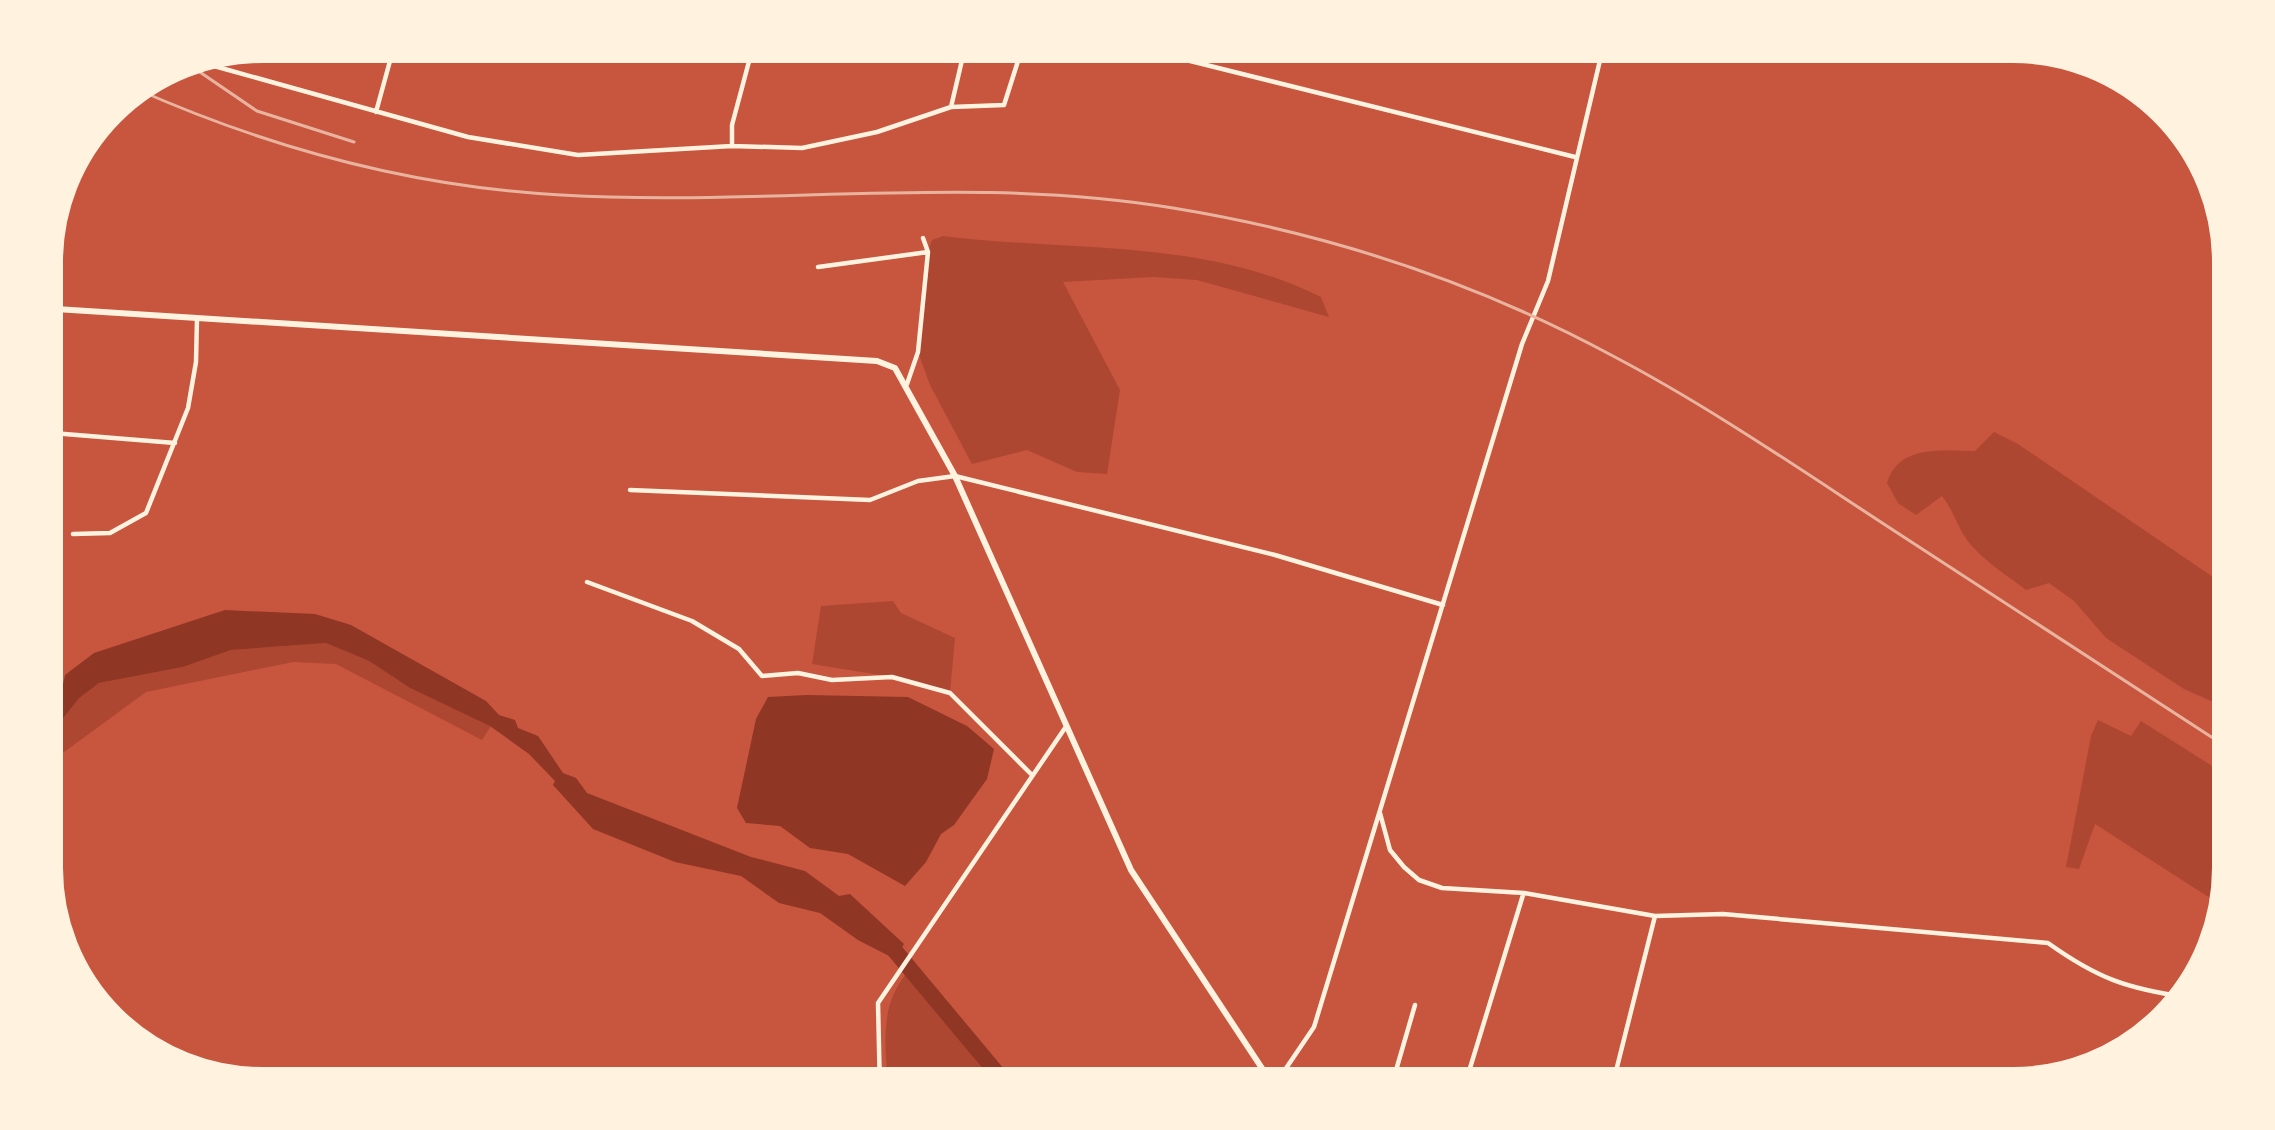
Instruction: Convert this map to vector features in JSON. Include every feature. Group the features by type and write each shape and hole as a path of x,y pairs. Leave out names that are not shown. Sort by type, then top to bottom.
{"street":[{"path":"376,112 390,60"},
{"path":"732,146 732,125 749,60"},
{"path":"951,107 962,60"},
{"path":"216,67 468,137 578,155 732,146 802,148 877,132 951,107 1004,105 1018,60"},
{"path":"1186,60 1575,157"},
{"path":"1287,1070 1314,1027 1522,344 1548,281 1600,60"},
{"path":"907,384 918,352 928,252 923,238"},
{"path":"818,267 928,252"},
{"path":"60,309 878,361 895,368 955,476 1132,870 1263,1070"},
{"path":"73,534 110,533 146,512 188,408 197,319"},
{"path":"60,434 175,443"},
{"path":"630,490 870,500 918,481 955,476 1275,555 1443,605"},
{"path":"587,582 641,599 704,628 740,650 762,676 892,677 950,693 1033,775"},
{"path":"880,1070 878,1003 1065,728"},
{"path":"1380,813 1390,850 1419,880 1442,888 1524,892 1655,916 1723,914 2048,943 2089,973 2170,995"},
{"path":"1469,1070 1524,892"},
{"path":"1618,1070 1655,916"},
{"path":"1396,1070 1415,1005"}],"shaded area":[{"path":"943,236 1136,250 1230,265 1321,297 1329,317 1197,280 1153,277 1063,282 1120,390 1107,474 1077,472 1027,450 972,464 918,352 928,252 932,240"},
{"path":"1994,432 2018,444 2215,578 2215,703 2184,689 2106,638 2074,601 2049,583 2026,590 1991,564 1963,534 1942,496 1916,515 1898,503 1887,483 1893,470 1911,456 1975,451"},
{"path":"893,601 901,613 955,638 950,693 892,677 812,664 821,606"},
{"path":"225,610 315,614 351,625 538,736 563,773 576,778 587,793 751,857 805,871 839,896 850,894 904,944 895,959 820,913 779,903 741,876 675,862 593,829 529,754 490,726 326,643 231,650 183,667 99,683 60,722 65,675 94,653"},
{"path":"326,643 491,726 482,740 336,664 293,662 146,692 60,755 60,722 79,697 99,683 183,667 231,650"},
{"path":"768,697 908,697 967,726 994,749 987,779 905,886 848,854 810,848 780,826 746,823 737,808 756,719"},
{"path":"2098,720 2131,736 2141,721 2215,768 2215,868 2209,916 2210,898 2095,824 2079,869 2066,867"},
{"path":"907,973 983,1070 887,1070 888,1014"}],"waterway":[{"path":"885,939 994,1070"}],"railway":[{"path":"198,71 257,111 354,142"},
{"path":"150,95 237,129 343,161 506,191 638,198 944,192 1097,198 1230,219 1343,246 1508,305 1685,396 2215,739"}]}
